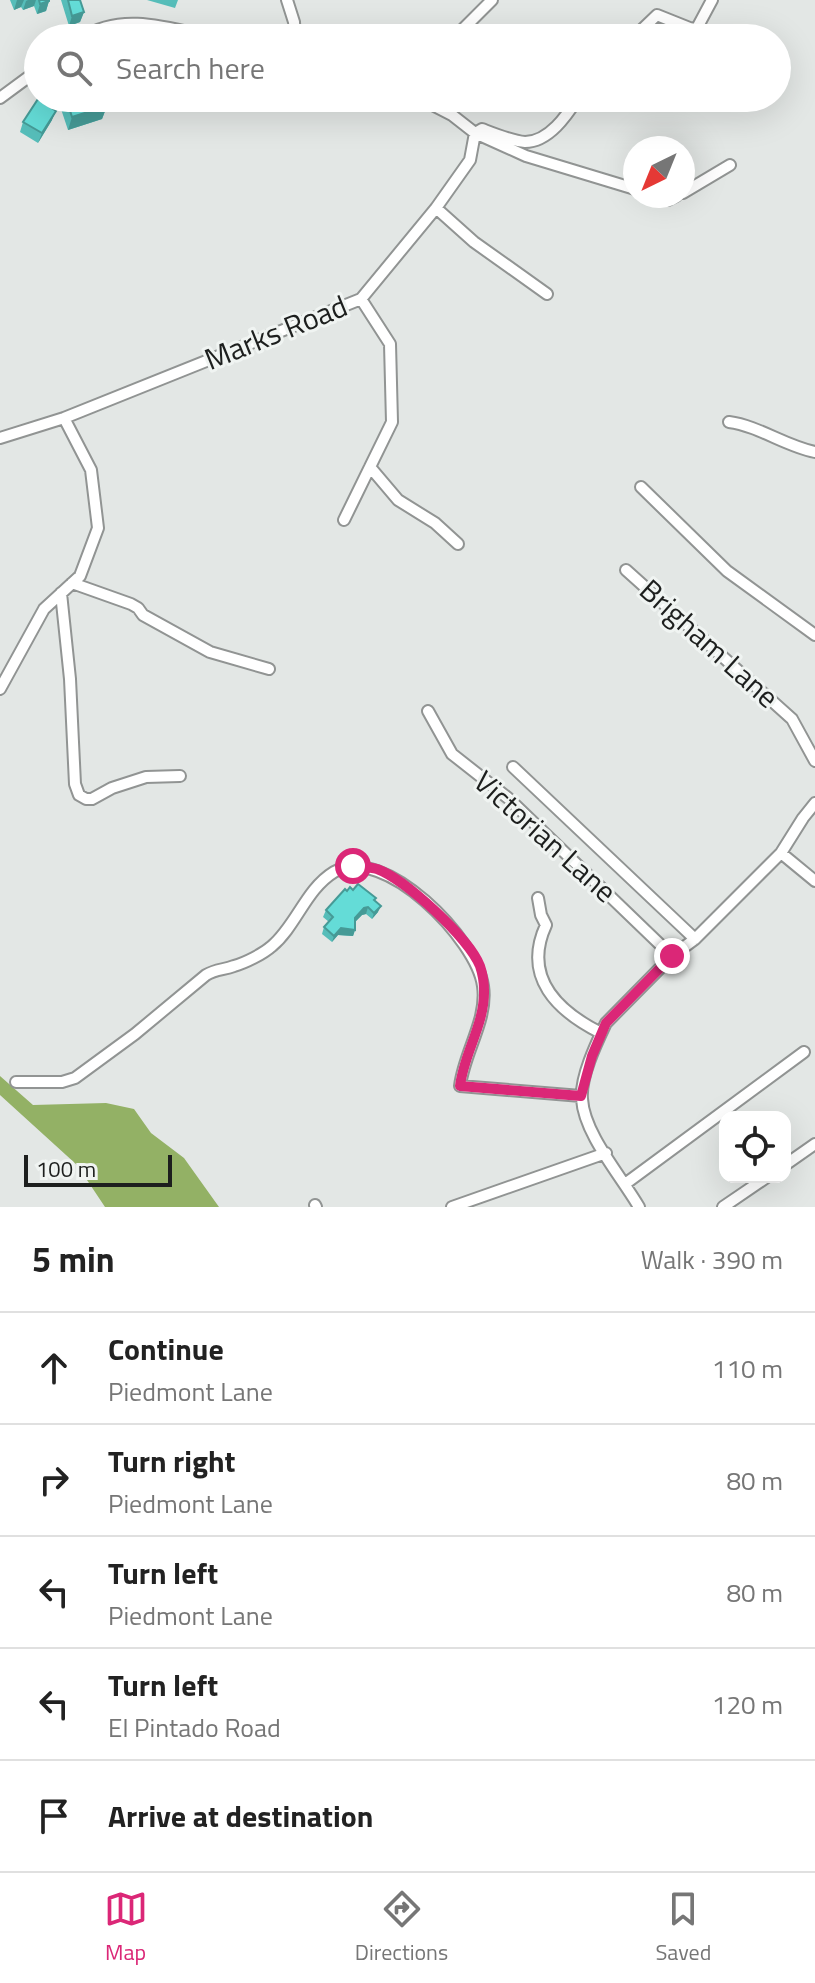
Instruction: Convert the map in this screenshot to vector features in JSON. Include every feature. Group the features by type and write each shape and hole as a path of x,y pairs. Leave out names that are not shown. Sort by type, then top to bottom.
{"street":[{"path":"287,0 294,24"},
{"path":"468,24 492,0"},
{"path":"699,24 712,0"},
{"path":"648,24 657,15 680,24"},
{"path":"0,98 24,80"},
{"path":"446,112 475,133 526,156 623,185"},
{"path":"475,133 482,129 525,142 535,140 569,112"},
{"name":"Marks Road","path":"0,438 64,418 361,299 436,208 470,160 475,133"},
{"path":"695,186 730,165"},
{"path":"436,208 474,242 547,294"},
{"path":"344,520 392,422 390,344 361,299"},
{"path":"0,689 44,609 80,576 98,528 91,470 64,418"},
{"path":"729,422 743,424 797,448 815,452"},
{"path":"370,467 398,500 435,523 458,544"},
{"path":"641,487 727,571 815,635"},
{"name":"Brigham Lane","path":"626,570 792,719 815,761"},
{"path":"72,583 131,604 143,615 210,652 269,669"},
{"path":"61,593 70,679 75,784 79,795 92,799 112,788 146,777 180,776"},
{"name":"Victorian Lane","path":"428,711 452,754 508,798 672,956"},
{"path":"513,767 695,939"},
{"path":"639,1207 587,1124 581,1096 601,1033 606,1023 672,956 695,939 781,853 815,803"},
{"path":"781,853 815,881"},
{"path":"16,1082 62,1082 86,1072 206,975 218,968 232,967 272,946 321,882 335,871 353,866 375,868 400,881 466,944 480,966 484,989 481,1019 460,1086 581,1096"},
{"path":"538,898 546,925 540,950 544,985 568,1013 601,1033"},
{"path":"625,1184 804,1052"},
{"path":"791,1161 815,1144"},
{"path":"452,1207 606,1153"},
{"path":"723,1207 758,1183"}],"green space":[{"path":"0,1076 33,1105 106,1103 134,1109 151,1133 184,1158 219,1207 105,1207 77,1165 0,1095"}],"building":[{"path":"68,0 80,0 84,12 72,16"},
{"path":"30,112 55,112 42,133 23,122"},
{"path":"70,112 88,112 72,117"},
{"path":"358,884 381,906 374,913 368,907 364,908 355,918 355,930 341,928 334,936 324,927 333,917 326,910 345,889 347,891 350,887 353,890"}],"route":[{"path":"353,866 375,868 400,881 466,944 480,966 484,989 481,1019 460,1086 581,1096 592,1056 606,1023 672,956"}]}
